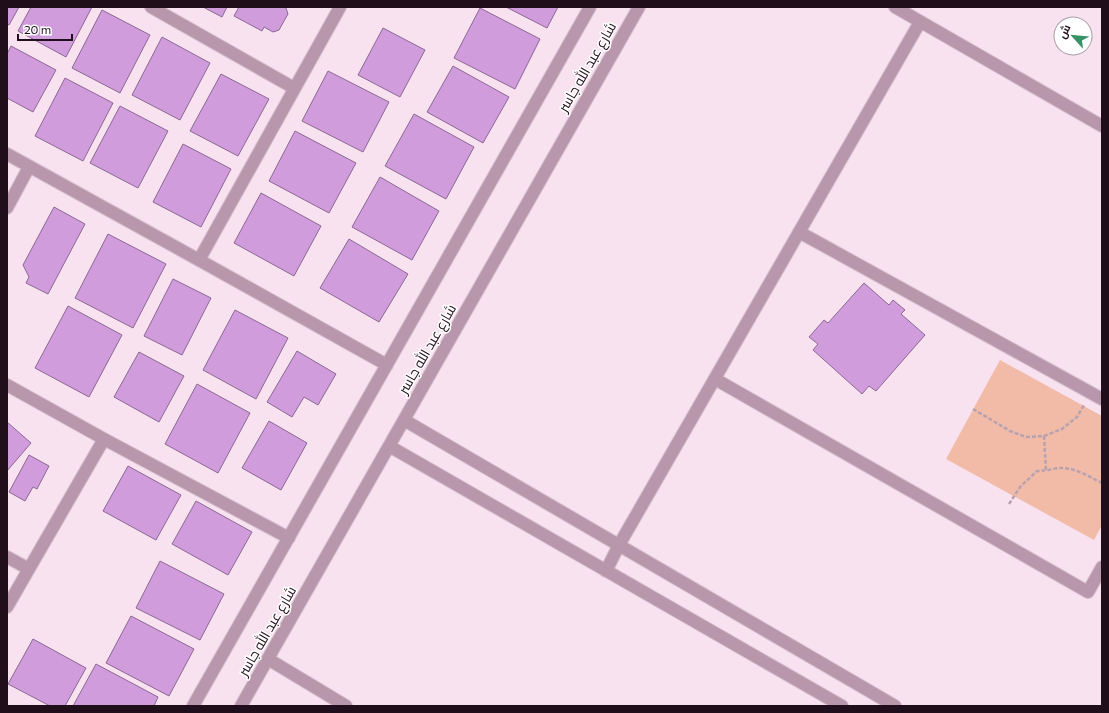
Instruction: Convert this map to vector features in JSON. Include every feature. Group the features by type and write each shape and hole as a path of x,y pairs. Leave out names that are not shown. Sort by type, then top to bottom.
{"street":[{"path":"152,7 294,88"},
{"path":"199,260 340,7"},
{"name":"شارع عبد الله جاسر","path":"193,706 590,7"},
{"name":"شارع عبد الله جاسر","path":"241,706 639,7"},
{"path":"895,7 1102,126"},
{"path":"606,571 619,545 920,22"},
{"path":"7,154 387,365"},
{"path":"7,208 29,167"},
{"path":"799,232 1102,399"},
{"path":"715,379 1088,592 1102,567"},
{"path":"7,385 104,439 289,538"},
{"path":"404,420 895,706"},
{"path":"7,607 104,439"},
{"path":"389,446 842,706"},
{"path":"7,557 29,569"},
{"path":"268,659 346,706"}],"path":[{"path":"973,409 1010,431 1026,437 1044,436 1062,429 1077,417 1091,393"},
{"path":"1044,436 1046,471"},
{"path":"1009,504 1020,487 1037,471 1061,468 1078,471 1102,483"}],"shaded area":[{"path":"1000,360 1102,416 1102,525 1094,540 946,459"}],"building":[{"path":"7,7 19,7 9,25 7,24"},
{"path":"31,7 92,7 66,57 18,31"},
{"path":"203,7 227,7 222,17"},
{"path":"239,7 286,7 288,14 279,30 273,32 264,27 262,31 234,16"},
{"path":"506,7 558,7 547,28"},
{"path":"480,8 540,39 515,89 454,58"},
{"path":"102,10 150,35 120,93 72,68"},
{"path":"383,28 425,50 400,97 358,75"},
{"path":"162,37 210,63 180,120 132,95"},
{"path":"11,46 56,70 33,112 7,98 7,54"},
{"path":"453,66 509,97 483,143 427,112"},
{"path":"328,71 389,102 363,152 302,121"},
{"path":"221,74 269,99 238,156 190,131"},
{"path":"65,78 113,103 83,161 35,136"},
{"path":"120,106 168,131 138,188 90,163"},
{"path":"414,114 474,147 446,199 385,166"},
{"path":"295,131 356,163 329,213 269,181"},
{"path":"183,144 231,169 201,227 153,202"},
{"path":"380,177 439,211 412,260 352,227"},
{"path":"261,193 321,226 294,276 234,243"},
{"path":"54,207 85,224 48,294 26,283 29,277 23,265"},
{"path":"108,234 166,264 133,328 75,298"},
{"path":"349,239 408,274 379,322 320,288"},
{"path":"173,279 211,298 182,355 144,336"},
{"path":"864,283 889,305 893,300 905,310 901,314 925,335 876,391 869,386 862,394 813,350 818,344 809,337 824,320 828,323"},
{"path":"68,306 122,335 89,397 35,368"},
{"path":"235,310 288,338 256,399 203,370"},
{"path":"297,351 336,374 318,405 304,397 292,417 267,402"},
{"path":"139,352 184,376 159,422 114,397"},
{"path":"197,384 250,413 218,473 165,444"},
{"path":"269,421 307,443 281,490 242,468"},
{"path":"7,422 31,443 7,471"},
{"path":"29,455 49,466 37,489 33,487 25,501 9,492"},
{"path":"128,466 181,495 156,540 103,511"},
{"path":"196,501 252,532 228,575 172,544"},
{"path":"160,561 224,594 200,640 136,608"},
{"path":"131,616 194,649 169,696 106,663"},
{"path":"33,639 86,668 65,706 50,706 8,684"},
{"path":"96,664 158,697 154,706 73,706"}]}
